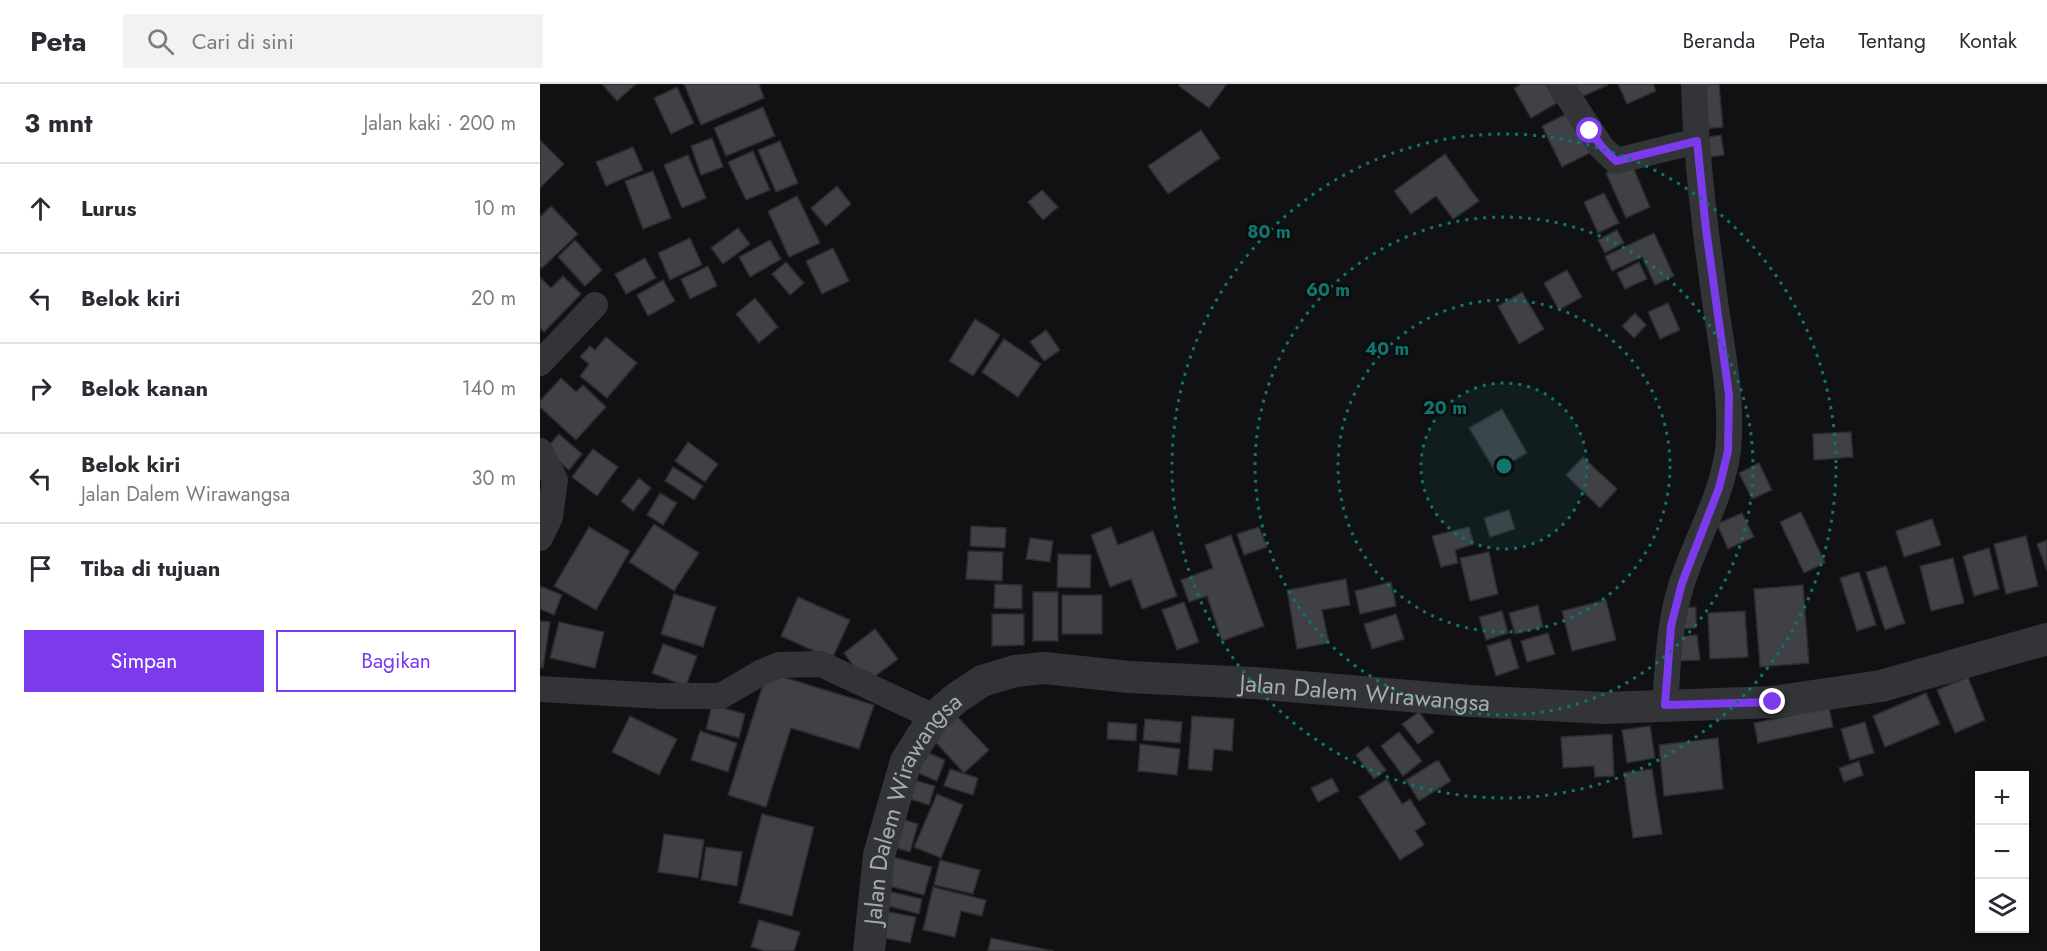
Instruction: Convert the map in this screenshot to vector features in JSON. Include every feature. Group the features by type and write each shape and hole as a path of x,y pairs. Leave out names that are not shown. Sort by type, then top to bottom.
{"street":[{"path":"1560,84 1602,147 1616,161 1697,141"},
{"path":"1665,705 1671,626 1682,583 1719,488 1728,451 1729,395 1706,229 1694,84"},
{"path":"540,363 595,305"},
{"path":"540,451 555,480 550,517 540,538"},
{"name":"Jalan Dalem Wirawangsa","path":"869,951 879,855 906,761 934,717 958,697 982,681 1015,671 1044,668 1129,677 1254,683 1469,701 1604,708 1773,702 1881,686 2047,639"},
{"path":"540,689 661,696 721,696 762,672 779,665 821,664 934,717"}],"building":[{"path":"602,84 636,84 617,101"},
{"path":"684,84 759,84 764,98 701,125"},
{"path":"1180,84 1227,84 1209,108 1179,86"},
{"path":"1522,84 1546,84 1557,103 1531,118 1514,88"},
{"path":"1573,84 1607,84 1608,85 1579,98"},
{"path":"1618,84 1653,84 1656,91 1627,104"},
{"path":"1698,84 1719,84 1723,127 1703,129"},
{"path":"677,87 694,123 671,134 654,98"},
{"path":"763,107 775,136 726,156 714,128"},
{"path":"1572,111 1592,152 1562,167 1542,126"},
{"path":"1201,130 1220,158 1168,194 1148,166"},
{"path":"1721,135 1724,155 1705,158 1702,138"},
{"path":"712,138 723,167 701,175 691,146"},
{"path":"540,140 564,164 540,188"},
{"path":"780,141 798,183 776,192 758,150"},
{"path":"633,147 643,170 606,186 596,162"},
{"path":"753,151 770,190 746,200 728,162"},
{"path":"1445,154 1479,201 1453,219 1436,196 1411,214 1394,191"},
{"path":"688,155 706,198 682,208 664,165"},
{"path":"1631,162 1650,207 1626,218 1606,173"},
{"path":"653,171 671,218 643,229 625,181"},
{"path":"837,186 851,204 826,226 811,208"},
{"path":"1042,190 1058,207 1043,220 1028,202"},
{"path":"1604,193 1619,223 1598,233 1584,202"},
{"path":"797,196 820,243 789,257 768,211"},
{"path":"551,206 578,234 542,268 540,266 540,217"},
{"path":"738,228 750,244 723,264 711,248"},
{"path":"1617,230 1624,243 1605,253 1598,240"},
{"path":"1654,233 1674,276 1655,285 1642,257 1612,271 1605,256"},
{"path":"690,238 702,265 670,280 658,253"},
{"path":"575,240 602,270 585,286 558,257"},
{"path":"770,240 781,259 750,277 739,257"},
{"path":"833,248 849,281 822,294 806,261"},
{"path":"645,258 656,278 626,294 615,274"},
{"path":"786,262 804,283 790,295 772,274"},
{"path":"1639,262 1647,279 1625,289 1617,273"},
{"path":"708,266 717,286 690,299 681,279"},
{"path":"1567,270 1582,297 1559,310 1544,283"},
{"path":"563,276 581,294 544,332 540,328 540,277 551,288"},
{"path":"663,280 675,301 648,316 637,295"},
{"path":"1522,292 1544,329 1519,344 1498,306"},
{"path":"755,298 778,327 759,343 736,314"},
{"path":"1668,303 1680,330 1660,339 1648,312"},
{"path":"1635,313 1646,325 1634,338 1622,326"},
{"path":"975,319 1000,335 973,376 949,361"},
{"path":"1046,330 1060,350 1044,361 1030,342"},
{"path":"606,337 637,363 607,398 580,376 589,364 580,357 590,346 595,350"},
{"path":"1004,339 1041,364 1018,397 982,372"},
{"path":"561,378 576,392 583,385 606,407 576,440 540,407 540,401"},
{"path":"1502,409 1527,453 1495,471 1469,428"},
{"path":"1851,432 1853,457 1814,460 1813,434"},
{"path":"559,434 582,454 569,470 545,450"},
{"path":"688,442 718,464 705,482 675,461"},
{"path":"593,449 618,467 597,496 572,477"},
{"path":"1583,457 1617,489 1600,508 1566,475"},
{"path":"1759,463 1772,490 1752,499 1739,473"},
{"path":"673,467 703,486 694,500 665,481"},
{"path":"639,478 651,488 633,511 621,501"},
{"path":"660,493 677,503 663,525 647,515"},
{"path":"1509,510 1515,529 1490,537 1484,518"},
{"path":"1801,512 1825,563 1804,573 1780,522"},
{"path":"1742,513 1754,537 1728,549 1717,524"},
{"path":"1932,519 1941,545 1904,557 1896,531"},
{"path":"654,524 699,553 674,591 629,562"},
{"path":"971,526 1006,528 1005,548 970,546"},
{"path":"589,527 630,551 596,610 554,586"},
{"path":"1111,527 1118,545 1153,531 1177,596 1142,609 1131,579 1110,587 1091,535"},
{"path":"1259,527 1267,547 1244,555 1237,534"},
{"path":"1469,527 1474,544 1455,550 1458,563 1441,567 1432,536"},
{"path":"1231,535 1264,626 1222,641 1207,596 1189,602 1181,580 1213,568 1205,545"},
{"path":"2026,536 2038,586 2006,594 1994,544"},
{"path":"1030,538 1053,541 1050,562 1026,559"},
{"path":"2047,540 2047,571 2037,544"},
{"path":"1989,548 1999,589 1974,596 1963,556"},
{"path":"968,551 1003,552 1002,581 966,579"},
{"path":"1489,552 1498,594 1470,601 1460,558"},
{"path":"1058,554 1091,555 1090,588 1057,587"},
{"path":"1953,558 1964,603 1931,611 1920,566"},
{"path":"1886,566 1905,623 1885,630 1866,572"},
{"path":"1859,572 1876,625 1857,631 1840,578"},
{"path":"1346,579 1350,605 1322,610 1329,643 1297,649 1287,590"},
{"path":"1391,582 1396,606 1360,614 1355,591"},
{"path":"995,584 1022,585 1022,609 994,608"},
{"path":"1803,585 1809,663 1760,667 1754,589"},
{"path":"540,586 562,595 554,615 540,609"},
{"path":"1033,592 1058,592 1058,641 1033,641"},
{"path":"674,594 716,607 703,647 661,634"},
{"path":"1062,595 1102,595 1102,634 1062,634"},
{"path":"798,597 850,620 832,659 781,636"},
{"path":"1606,600 1616,640 1572,651 1562,611"},
{"path":"1184,602 1199,642 1177,650 1162,610"},
{"path":"1538,605 1543,627 1515,634 1509,613"},
{"path":"1696,607 1696,628 1680,629 1680,608"},
{"path":"1502,611 1508,633 1486,640 1479,617"},
{"path":"1745,611 1748,657 1710,659 1708,613"},
{"path":"992,614 1024,614 1024,645 992,646"},
{"path":"1396,614 1404,639 1372,649 1364,624"},
{"path":"540,621 550,622 543,668 540,667"},
{"path":"559,622 604,632 595,668 550,658"},
{"path":"875,629 898,659 866,683 844,653"},
{"path":"1548,633 1555,654 1527,662 1521,641"},
{"path":"1697,635 1700,660 1677,661 1675,637"},
{"path":"1510,639 1519,668 1496,676 1487,646"},
{"path":"663,644 697,656 686,686 652,673"},
{"path":"767,672 874,705 859,749 791,728 766,807 728,795"},
{"path":"1968,677 1985,720 1955,733 1937,690"},
{"path":"1926,693 1940,724 1885,747 1873,716"},
{"path":"712,705 745,714 739,738 706,729"},
{"path":"1829,707 1833,727 1758,743 1754,723"},
{"path":"952,711 989,750 964,773 928,734"},
{"path":"1419,712 1434,732 1418,744 1402,724"},
{"path":"630,716 677,739 659,775 612,752"},
{"path":"1192,716 1234,719 1232,751 1214,749 1212,771 1188,769"},
{"path":"1145,719 1182,722 1180,743 1143,740"},
{"path":"1108,722 1137,724 1136,741 1107,739"},
{"path":"1865,722 1874,753 1850,760 1841,729"},
{"path":"1650,726 1655,758 1627,763 1622,730"},
{"path":"700,731 737,743 728,772 691,760"},
{"path":"1399,732 1422,761 1403,776 1381,746"},
{"path":"1612,734 1614,776 1595,777 1594,766 1563,768 1561,737"},
{"path":"1718,738 1723,789 1664,796 1659,745"},
{"path":"1140,744 1180,749 1177,775 1138,771"},
{"path":"1368,746 1386,770 1374,779 1356,755"},
{"path":"919,749 945,760 937,781 911,770"},
{"path":"1438,760 1451,781 1419,801 1406,780"},
{"path":"1859,761 1863,775 1844,782 1839,768"},
{"path":"950,769 978,778 973,795 944,786"},
{"path":"1652,769 1662,834 1633,838 1624,773"},
{"path":"1332,778 1339,791 1318,802 1311,788"},
{"path":"910,779 935,786 929,805 904,797"},
{"path":"1387,779 1402,804 1410,799 1426,824 1415,831 1424,845 1400,860 1359,797"},
{"path":"937,794 963,805 941,858 914,847"},
{"path":"762,814 814,827 792,916 739,903"},
{"path":"895,817 918,824 910,852 887,845"},
{"path":"664,834 704,840 698,878 658,872"},
{"path":"706,847 742,852 737,886 701,880"},
{"path":"893,857 932,867 924,895 885,885"},
{"path":"940,860 980,870 973,894 934,885"},
{"path":"933,887 986,900 982,916 961,911 955,937 923,930"},
{"path":"884,890 922,899 919,914 881,904"},
{"path":"880,910 916,917 910,943 874,936"},
{"path":"759,920 800,932 794,951 766,951 751,947"},
{"path":"991,938 1054,951 988,951"}],"route":[{"path":"1590,131 1616,161 1697,141 1706,229 1729,395 1728,451 1719,488 1682,583 1671,626 1665,705 1773,702"}]}
